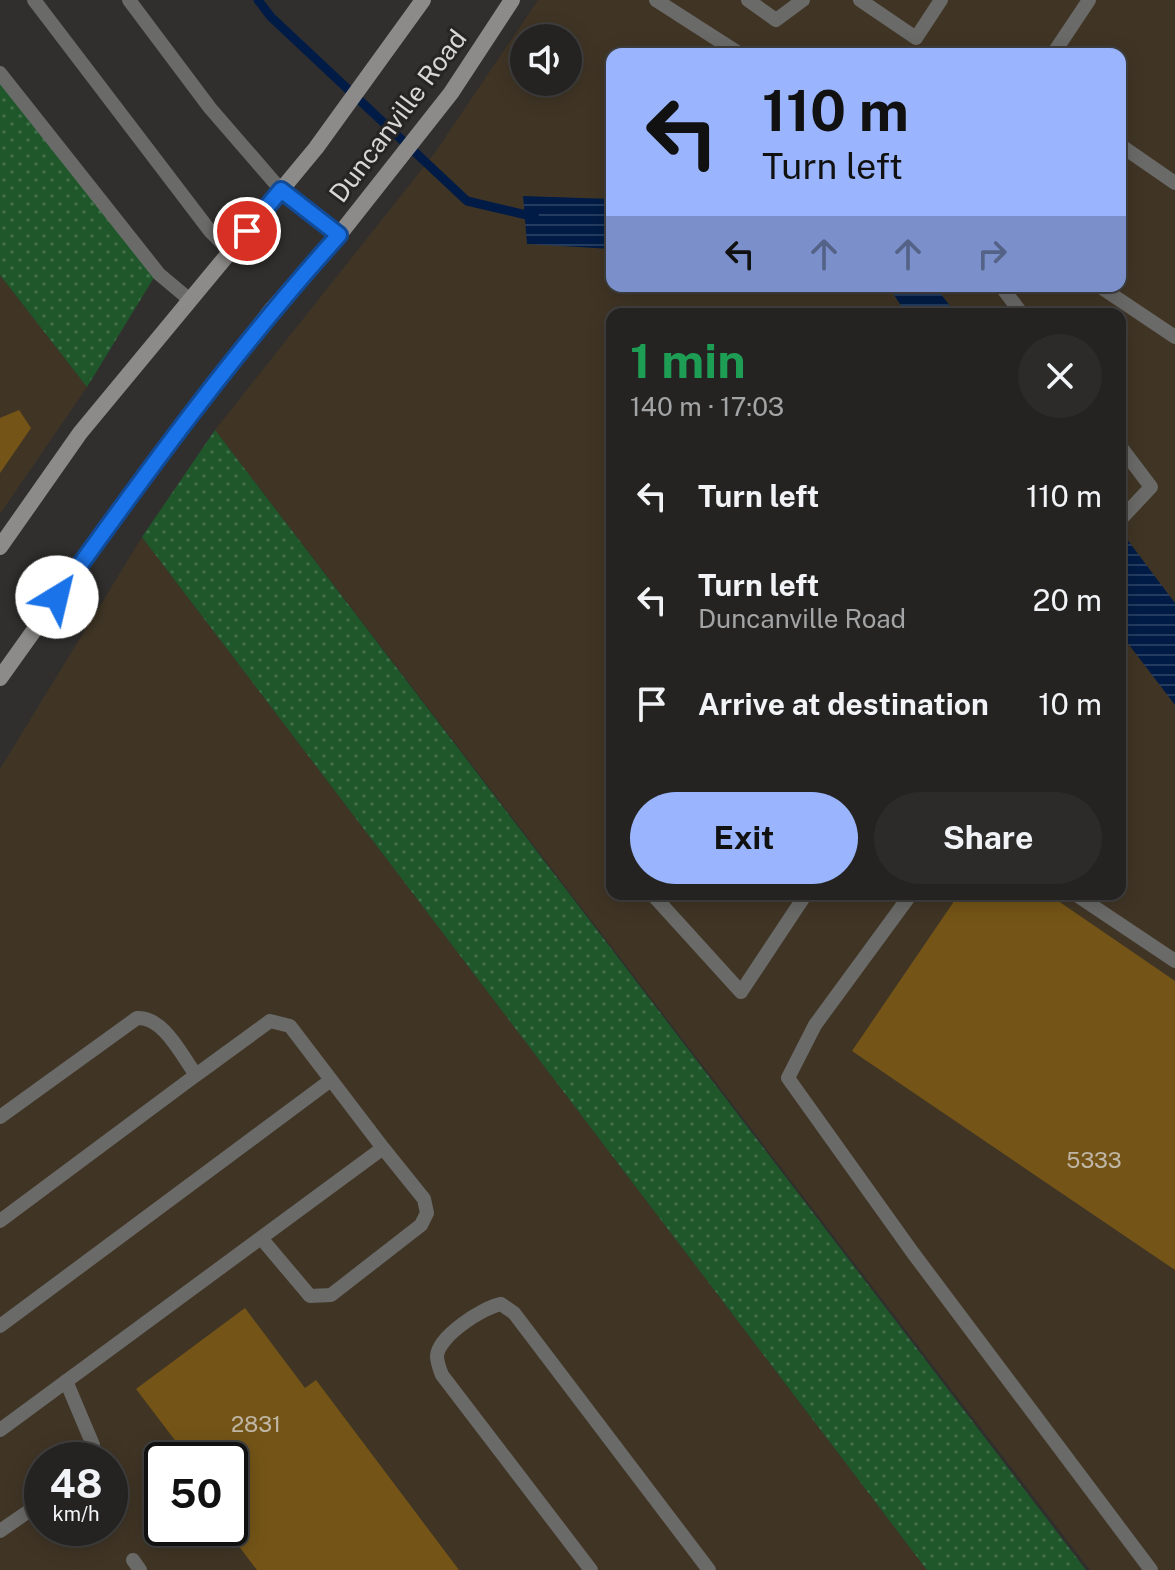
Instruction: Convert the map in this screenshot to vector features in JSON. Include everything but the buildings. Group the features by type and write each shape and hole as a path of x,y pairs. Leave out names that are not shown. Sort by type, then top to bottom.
{"main road":[{"name":"Duncanville Road","path":"0,547 80,433 316,148 423,0"},
{"name":"Duncanville Road","path":"0,678 142,479 272,309 339,235 451,93 512,0"},
{"path":"281,190 339,235"}],"lane":[{"path":"34,0 200,219 230,251"},
{"path":"129,0 210,108 281,190"},
{"path":"656,0 731,48"},
{"path":"748,0 776,20 803,0"},
{"path":"860,0 916,38 941,0"},
{"path":"1057,48 1089,0"},
{"path":"0,73 159,274 190,300"},
{"path":"1126,149 1175,183"},
{"path":"1108,292 1175,337"},
{"path":"1126,454 1151,487 1126,515"},
{"path":"657,900 741,992 802,900"},
{"path":"907,900 815,1025 788,1078 913,1253 1151,1570"},
{"path":"1084,900 1175,961"},
{"path":"0,1117 137,1018 147,1017 157,1023 196,1075"},
{"path":"0,1221 270,1021 280,1021 290,1026 424,1199 427,1213 421,1225 331,1295 310,1296 261,1238"},
{"path":"0,1326 331,1080"},
{"path":"0,1430 383,1148"},
{"path":"591,1570 442,1375 437,1355 443,1341 488,1306 501,1304 514,1313 709,1570"},
{"path":"66,1381 92,1442"},
{"path":"0,1531 24,1514"}],"shaded area":[{"path":"538,0 1175,0 1175,1570 1090,1570 215,430 434,154 510,41 510,96 582,96 582,24 522,24"},
{"path":"0,275 87,387 0,514"},
{"path":"142,537 927,1570 0,1570 0,769"}],"green space":[{"path":"0,66 158,271 87,387 0,275"},
{"path":"215,430 1086,1570 927,1570 142,537"}],"water":[{"path":"523,196 606,199 606,249 527,244"},
{"path":"940,292 952,308 902,308 893,293"},
{"path":"1126,538 1175,603 1175,705 1126,641"}],"waterway":[{"path":"258,0 271,17 467,201 535,217"}],"route":[{"path":"57,597 142,479 272,309 339,235 281,190 247,231"}]}
